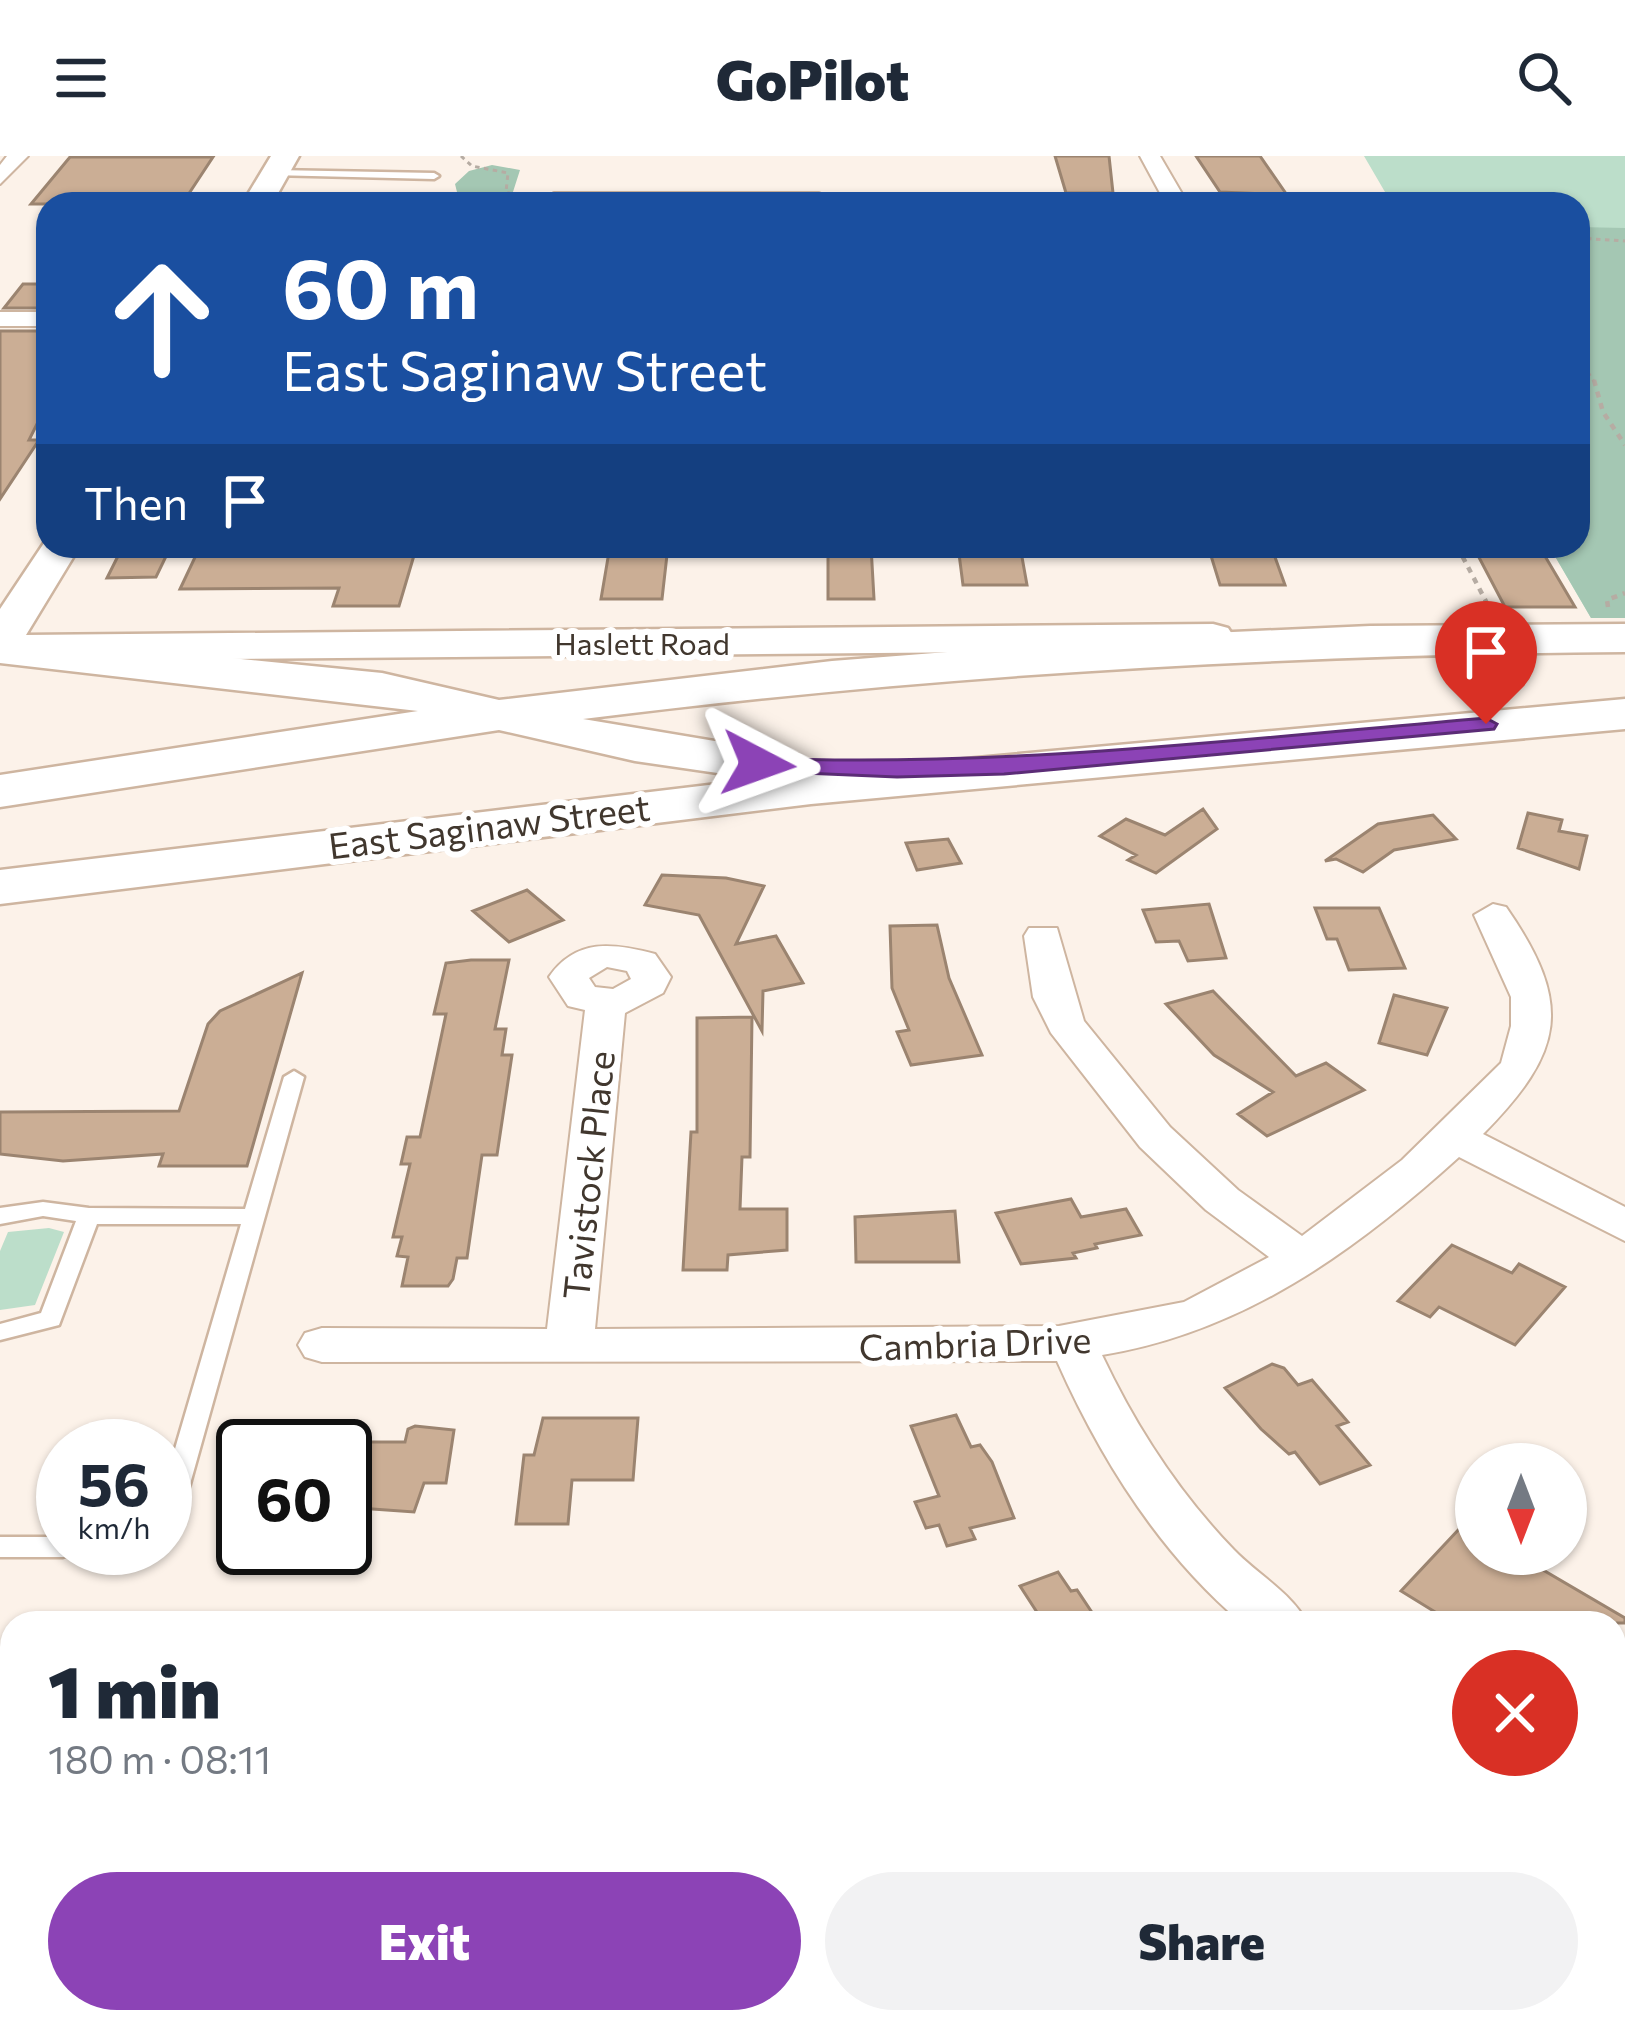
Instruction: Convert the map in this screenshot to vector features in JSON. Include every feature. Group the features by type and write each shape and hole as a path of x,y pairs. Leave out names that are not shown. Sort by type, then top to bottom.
{"main road":[{"path":"264,192 280,165"},
{"path":"53,558 0,646 382,688 634,746 758,764 897,770 1004,767"},
{"path":"0,791 232,752 507,714 860,675 1283,644 1482,624 1622,638"},
{"path":"1482,624 1532,665 1548,691 1530,721"},
{"name":"Haslett Road","path":"0,646 1227,637 1283,644"},
{"path":"1622,638 1586,651 1578,662 1599,690 1625,703"},
{"name":"East Saginaw Street","path":"0,887 551,816 1004,767 1625,714"}],"street":[{"path":"0,178 19,156"},
{"path":"1150,156 1170,192"},
{"path":"0,319 36,319"},
{"name":"Cambria Drive","path":"322,1346 1073,1343 1198,1315 1256,1289 1301,1258 1455,1137 1522,1065 1532,1023 1525,981 1493,915"},
{"path":"1043,936 1053,997 1065,1024 1155,1137 1222,1200 1301,1258"},
{"name":"Tavistock Place","path":"568,1346 606,1004"},
{"path":"1455,1137 1625,1226"},
{"path":"1073,1343 1143,1474 1215,1562 1267,1611"}],"lane":[{"path":"280,165 434,176"},
{"path":"373,189 380,173"},
{"path":"192,1433 294,1077"},
{"path":"0,1216 44,1209 89,1216 254,1216"},
{"path":"0,1332 51,1318 89,1216"},
{"path":"0,1547 36,1547"}],"path":[{"path":"460,156 465,163 508,173 509,192"},
{"path":"1590,239 1625,241"},
{"path":"1590,372 1603,412 1625,445"},
{"path":"1460,558 1482,624"}],"green space":[{"path":"1364,156 1625,156 1625,618 1591,618 1556,558 1590,558 1590,192 1385,192"},
{"path":"492,165 520,170 513,192 457,192 455,184 469,171"},
{"path":"1590,227 1625,228 1625,618 1591,618 1556,558 1590,558"},
{"path":"49,1228 64,1232 35,1305 0,1310 0,1251 8,1232"}],"building":[{"path":"1055,156 1109,156 1113,192 1066,192"},
{"path":"1196,156 1260,156 1285,192 1220,192"},
{"path":"70,157 213,157 190,192 41,192"},
{"path":"23,284 36,284 36,308 4,308"},
{"path":"0,331 36,331 36,426 29,440 36,440 36,445 0,499"},
{"path":"117,558 165,558 156,577 107,578"},
{"path":"195,558 413,558 399,606 333,606 339,588 180,589"},
{"path":"608,558 667,558 662,599 601,599"},
{"path":"828,558 872,558 874,599 828,599"},
{"path":"960,558 1022,558 1027,585 963,585"},
{"path":"1212,558 1275,558 1285,585 1220,585"},
{"path":"1479,558 1546,558 1575,607 1505,607"},
{"path":"1203,809 1217,829 1156,873 1128,860 1136,855 1100,836 1126,819 1165,835"},
{"path":"1528,813 1562,820 1559,831 1587,836 1579,869 1518,848"},
{"path":"1433,815 1456,839 1394,850 1363,872 1336,859 1325,861 1378,824"},
{"path":"948,839 961,863 917,870 906,843"},
{"path":"662,875 726,878 764,886 736,944 776,936 803,983 763,991 762,1031 699,915 645,905"},
{"path":"527,890 563,920 509,942 473,911"},
{"path":"1209,904 1226,958 1188,961 1179,941 1156,942 1143,910"},
{"path":"1315,908 1379,908 1405,968 1349,970 1337,939 1327,939"},
{"path":"937,925 949,978 982,1055 911,1065 897,1032 909,1030 892,988 890,926"},
{"path":"509,960 495,1029 506,1029 502,1055 512,1055 497,1155 482,1155 467,1258 457,1258 448,1286 402,1286 408,1257 397,1256 402,1237 393,1237 410,1164 401,1164 407,1137 420,1137 446,1014 434,1014 446,963"},
{"path":"302,973 247,1166 159,1166 163,1154 63,1161 0,1154 0,1112 179,1111 208,1024 220,1011"},
{"path":"1213,991 1296,1076 1326,1063 1364,1090 1267,1136 1238,1114 1273,1092 1214,1055 1166,1004"},
{"path":"1394,995 1447,1008 1427,1055 1379,1043"},
{"path":"752,1017 750,1157 742,1157 740,1209 787,1209 787,1250 728,1255 727,1270 683,1270 691,1132 697,1132 697,1018"},
{"path":"1071,1199 1081,1217 1126,1209 1141,1235 1095,1244 1097,1248 1073,1253 1076,1258 1021,1264 996,1213"},
{"path":"955,1211 959,1262 856,1262 855,1217"},
{"path":"1452,1245 1512,1273 1519,1264 1565,1287 1515,1345 1439,1307 1430,1317 1398,1301"},
{"path":"1272,1364 1284,1368 1298,1385 1312,1380 1348,1422 1337,1426 1370,1465 1320,1484 1295,1452 1289,1454 1261,1429 1225,1388"},
{"path":"956,1415 971,1447 980,1445 992,1462 1014,1518 970,1528 975,1539 947,1546 939,1525 926,1528 915,1502 939,1496 911,1426"},
{"path":"543,1418 638,1418 633,1480 572,1480 568,1524 516,1524 524,1455 534,1455"},
{"path":"408,1429 454,1430 446,1483 424,1483 414,1512 372,1509 372,1442 405,1442"},
{"path":"1455,1533 1455,1575 1552,1575 1613,1611 1434,1611 1401,1591"},
{"path":"1058,1572 1091,1611 1036,1611 1020,1586"}],"route":[{"path":"758,764 897,770 1004,767 1486,724"}]}
